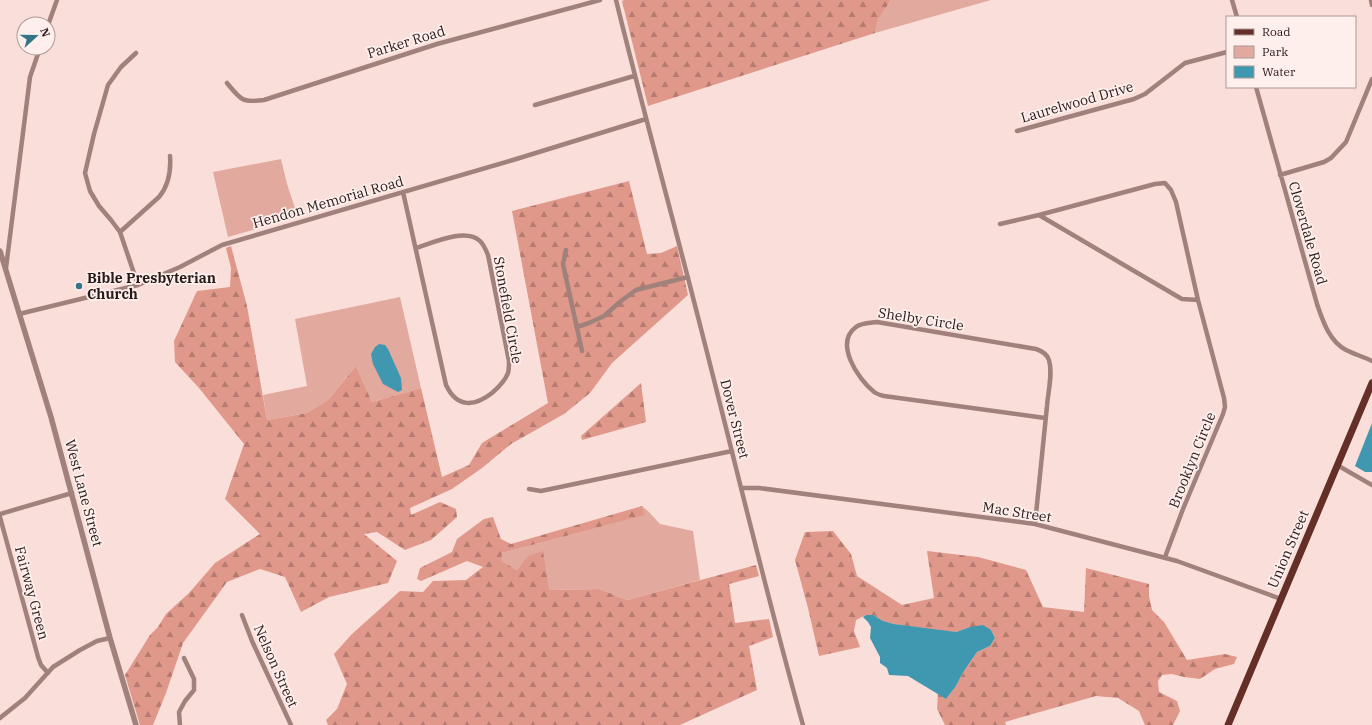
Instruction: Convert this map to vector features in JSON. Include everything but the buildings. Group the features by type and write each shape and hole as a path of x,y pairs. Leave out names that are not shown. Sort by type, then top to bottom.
{"main road":[{"name":"Union Street","path":"1228,725 1372,383"}],"street":[{"path":"51,16 57,0"},
{"name":"Parker Road","path":"228,83 238,96 244,100 264,100 437,44 600,0"},
{"name":"Dover Street","path":"616,0 634,76 688,277 780,645 802,725"},
{"path":"1232,0 1237,16"},
{"path":"1371,0 1372,5"},
{"name":"Laurelwood Drive","path":"1017,131 1134,99 1144,94 1185,63 1226,52"},
{"path":"136,53 121,67 108,85 85,173 90,191 99,206 120,232 138,285"},
{"path":"6,268 30,77 37,56"},
{"path":"535,105 634,76"},
{"path":"1280,175 1324,162 1331,158 1346,142 1372,79"},
{"name":"Cloverdale Road","path":"1256,88 1317,304 1329,333 1337,343 1345,349 1372,361"},
{"name":"Hendon Memorial Road","path":"19,314 138,285 180,267 222,245 513,160 646,119"},
{"path":"120,232 163,192 171,168 170,156"},
{"name":"Brooklyn Circle","path":"1000,224 1155,184 1165,183 1171,190 1176,202 1198,300 1224,398 1224,407 1223,414 1183,509 1165,557"},
{"name":"Stonefield Circle","path":"403,192 446,385 452,395 462,402 470,403 482,400 497,388 509,372 509,361 488,255 485,248 480,241 475,238 460,235 416,248"},
{"path":"1039,215 1182,299 1198,300"},
{"path":"566,250 563,264 582,351"},
{"name":"West Lane Street","path":"0,251 52,417 110,638 136,725"},
{"path":"577,327 604,316 636,290 688,277"},
{"name":"Shelby Circle","path":"1035,524 1050,370 1047,356 1043,352 1036,349 876,322 866,323 856,327 849,335 846,344 848,355 863,382 876,394 1045,418"},
{"path":"529,489 542,491 732,451"},
{"path":"1337,465 1372,485"},
{"name":"Mac Street","path":"741,488 759,488 1035,524 1165,557 1281,599"},
{"path":"0,515 72,493"},
{"name":"Fairway Green","path":"0,515 38,657 41,665 48,673"},
{"name":"Nelson Street","path":"242,615 252,641 291,725"},
{"path":"0,718 25,698 53,667 97,641 110,638"},
{"path":"180,725 179,712 185,700 194,690 194,679 184,658"}],"green space":[{"path":"891,0 991,0 875,33 878,20"},
{"path":"891,0 878,20 875,33 648,106 622,1"},
{"path":"281,159 287,184 298,217 228,237 213,172"},
{"path":"629,181 647,254 661,253 677,246 688,295 612,363 590,393 564,414 511,444 482,468 452,489 410,508 411,515 440,502 456,509 457,517 431,540 405,550 377,532 364,534 397,561 388,583 329,597 301,612 285,577 260,569 227,582 183,643 166,693 153,725 140,725 125,675 150,635 158,627 166,614 189,593 215,563 260,534 225,499 244,444 199,388 175,362 174,341 197,291 230,287 231,268 226,248 231,246 247,306 267,420 307,413 329,399 356,366 372,402 421,388 442,477 469,465 482,443 548,403 512,211"},
{"path":"400,297 421,388 372,402 356,366 329,399 307,413 267,420 263,395 307,386 295,319"},
{"path":"641,383 646,422 582,440 581,436"},
{"path":"642,506 660,524 693,531 700,580 627,600 600,589 549,590 529,556 517,570 500,561 502,553 644,515"},
{"path":"642,506 645,515 502,553 501,561 517,570 528,556 543,551 549,590 600,589 627,600 756,565 759,576 729,584 735,623 769,619 773,637 749,646 757,690 680,725 328,725 326,720 337,709 347,684 334,654 352,634 400,591 423,592 433,581 466,580 483,567 467,561 421,581 417,579 420,568 452,552 457,539 484,519 493,517 501,539 511,544"},
{"path":"833,531 851,554 857,576 902,605 934,598 927,551 978,557 1026,570 1043,607 1084,612 1086,568 1149,584 1149,596 1152,610 1164,622 1187,660 1225,654 1237,657 1234,664 1215,669 1200,679 1172,674 1162,675 1158,681 1159,692 1177,701 1180,711 1173,725 1145,725 1139,711 1118,698 1096,696 1005,722 1006,725 945,725 937,709 938,693 946,699 977,652 990,646 995,638 991,630 970,627 956,632 939,631 894,624 883,621 873,615 866,615 856,620 854,631 860,647 819,656 795,560 805,532"}],"water":[{"path":"379,344 385,345 388,349 401,378 402,390 398,392 383,384 373,364 371,354 375,347"},
{"path":"1372,423 1372,472 1365,472 1355,466"},
{"path":"866,615 873,615 883,621 894,624 956,632 970,627 983,625 991,630 995,638 990,646 977,652 946,699 908,676 889,675 887,668 880,663 880,657 870,638 871,627 863,617"}],"place":[{"name":"Bible Presbyterian Church","path":"79,286"}]}
